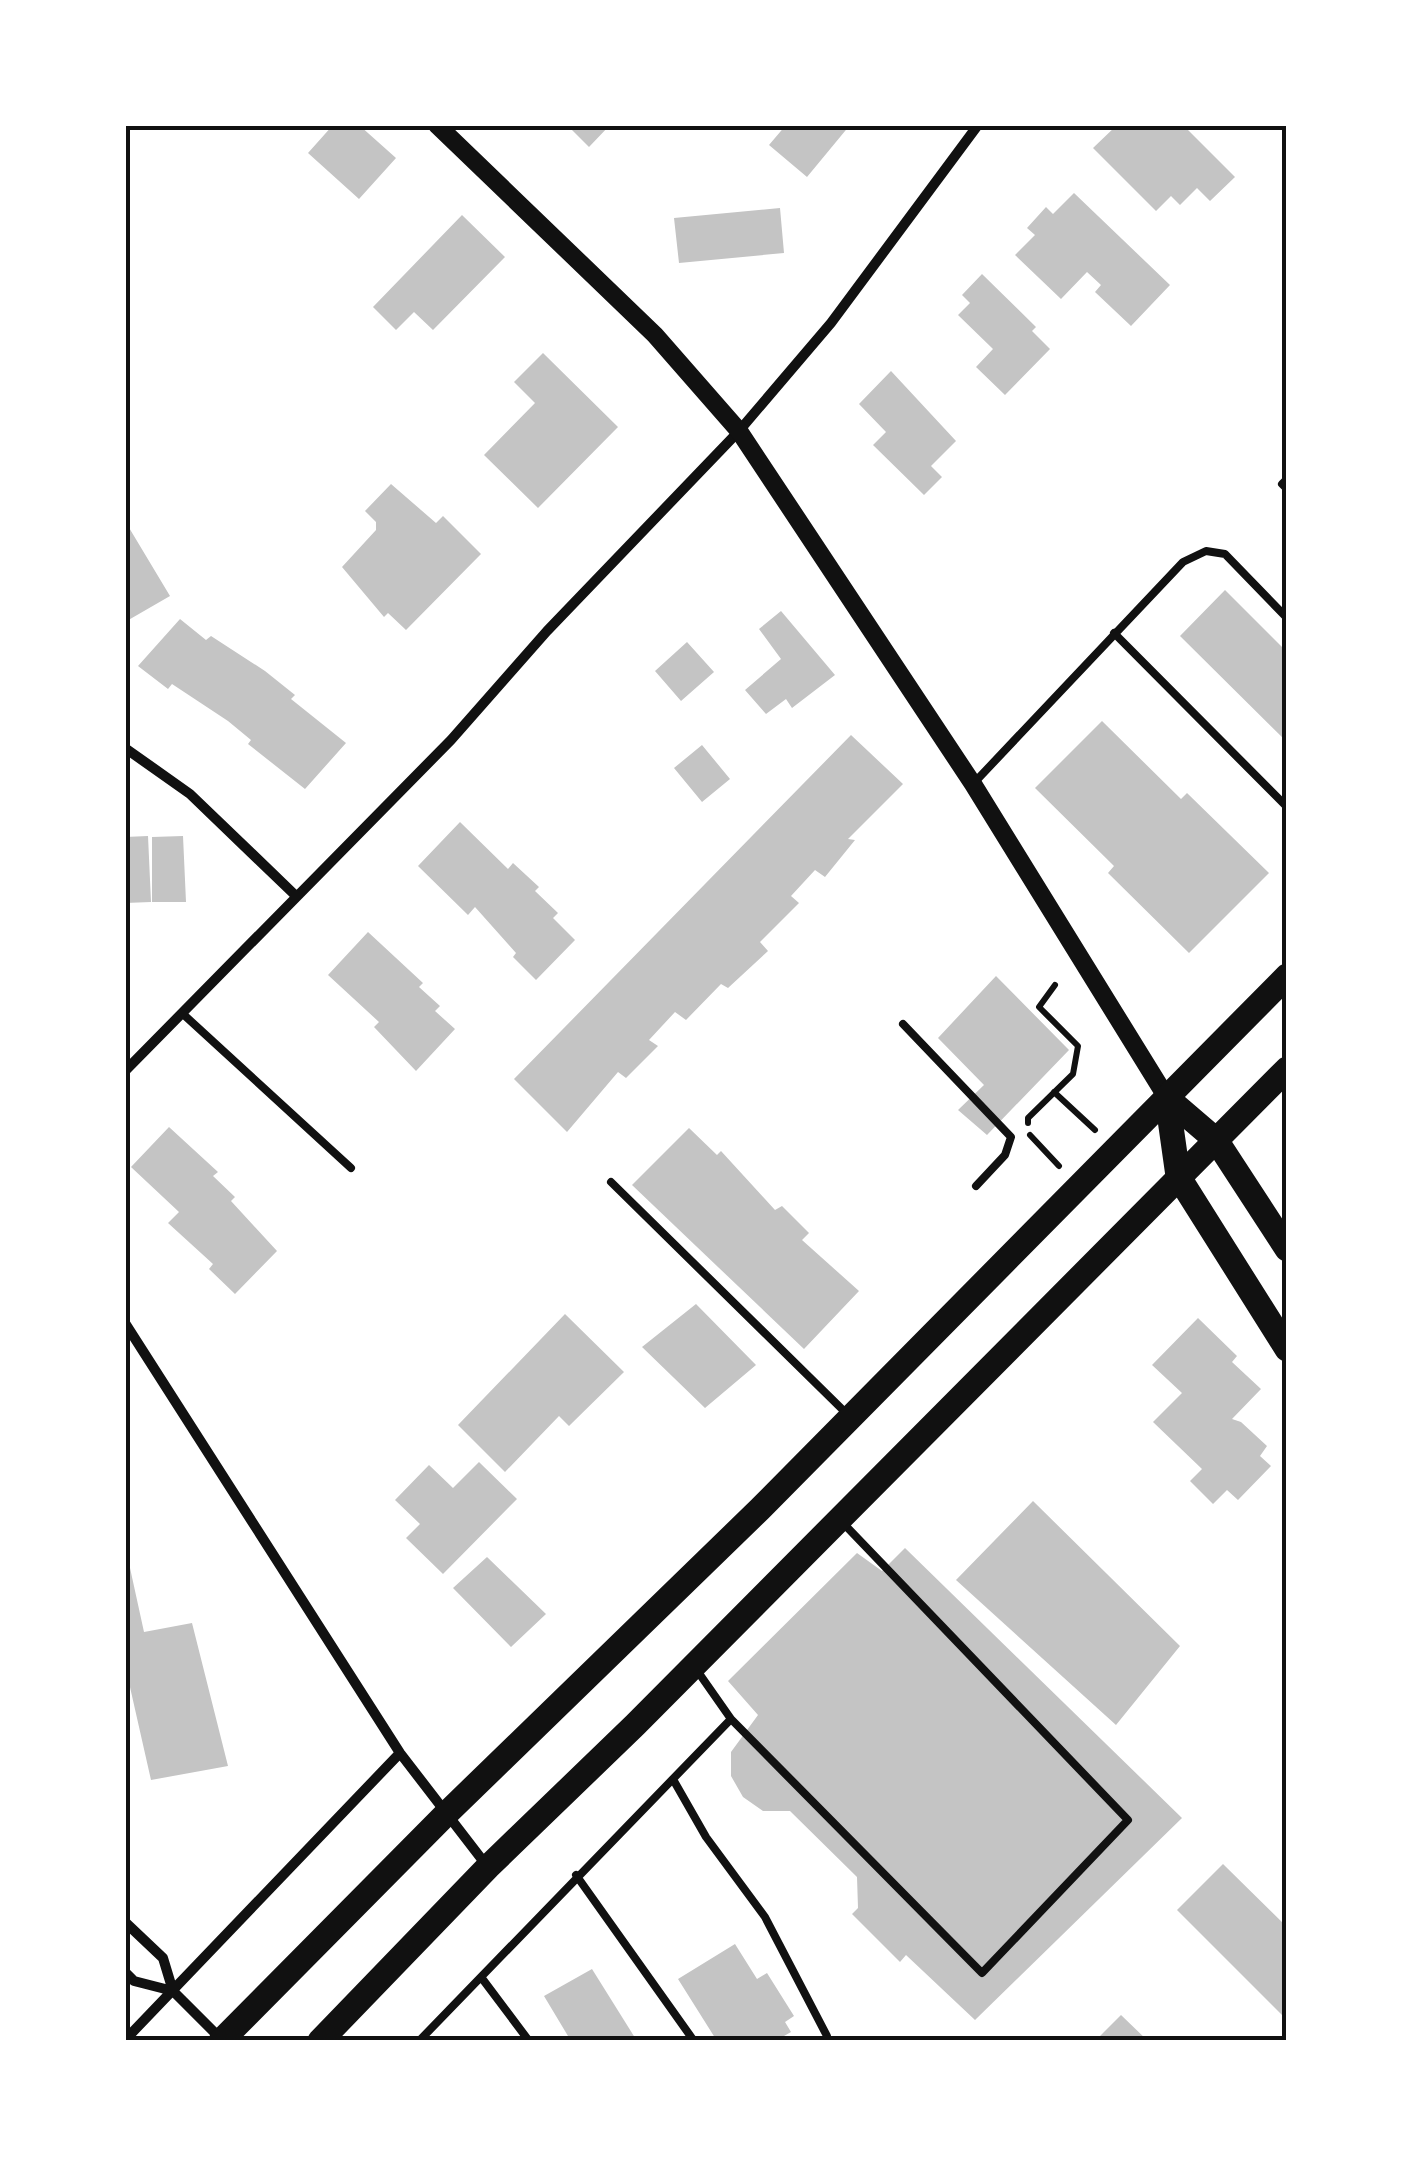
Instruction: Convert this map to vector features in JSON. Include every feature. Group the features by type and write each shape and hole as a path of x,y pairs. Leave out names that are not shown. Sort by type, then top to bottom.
{"main road":[{"path":"222,2041 1287,976"},
{"path":"320,2041 488,1867 1287,1069"},
{"path":"1167,1098 1216,1140 1287,1250"},
{"path":"1167,1098 1178,1176 1287,1349"}],"street":[{"path":"436,125 655,335 739,431 973,784 1167,1098"},
{"path":"125,1072 294,895 451,740 739,431 831,323 978,125"},
{"path":"125,748 190,794 294,895"},
{"path":"125,1322 400,1753 444,1816 488,1867"},
{"path":"125,2040 400,1753"},
{"path":"125,1922 164,1958 172,1991"},
{"path":"125,1972 134,1981 172,1991 222,2041"}],"lane":[{"path":"1287,478 1282,484 1287,489"},
{"path":"973,784 1183,562 1206,551 1224,554 1287,618"},
{"path":"1114,633 1287,806"},
{"path":"183,1014 351,1168"},
{"path":"903,1024 1011,1137 1005,1154 976,1186"},
{"path":"611,1182 850,1417"},
{"path":"693,1665 731,1719 982,1974 1128,1820 839,1518"},
{"path":"419,2041 731,1719"},
{"path":"674,1781 706,1837 765,1917 827,2036 825,2041"},
{"path":"576,1876 694,2041"},
{"path":"481,1977 528,2041"}],"path":[{"path":"1055,985 1039,1007 1078,1046 1073,1074 1028,1118 1030,1134 1061,1168"},
{"path":"1054,1092 1095,1130"}],"building":[{"path":"333,125 359,125 396,158 359,199 308,153"},
{"path":"567,125 610,125 589,147"},
{"path":"786,125 850,125 807,177 769,145"},
{"path":"1117,125 1183,125 1235,177 1210,201 1197,188 1180,205 1171,196 1156,211 1093,148"},
{"path":"1074,193 1170,285 1131,326 1095,292 1101,285 1087,272 1061,299 1015,255 1035,235 1027,228 1046,207 1053,214"},
{"path":"780,208 784,253 679,263 674,218"},
{"path":"462,215 505,257 433,330 414,312 396,330 373,307"},
{"path":"982,274 1036,327 1032,331 1050,349 1005,395 976,367 993,349 958,315 970,303 962,295"},
{"path":"543,353 618,427 538,508 484,455 535,403 514,382"},
{"path":"891,371 956,441 931,466 942,477 924,495 873,445 886,432 859,404"},
{"path":"391,484 436,523 443,516 481,554 406,630 388,613 384,617 342,567 376,530 376,522 365,511"},
{"path":"125,521 170,596 125,622"},
{"path":"1225,590 1287,652 1287,742 1180,636"},
{"path":"781,611 835,675 792,708 786,699 766,714 745,690 781,659 759,629"},
{"path":"180,619 206,640 211,636 265,671 295,695 291,699 346,743 305,789 248,744 251,740 228,721 172,684 168,689 138,666"},
{"path":"687,642 714,672 681,701 655,671"},
{"path":"1102,721 1181,799 1187,793 1269,873 1189,953 1108,873 1114,866 1035,788"},
{"path":"851,735 903,784 848,839 855,840 825,877 815,870 791,896 799,903 760,942 768,951 728,988 721,984 686,1020 675,1012 649,1040 658,1046 626,1078 618,1072 567,1132 514,1079"},
{"path":"702,745 730,779 702,802 674,768"},
{"path":"460,822 508,869 513,863 539,887 535,891 558,913 553,918 575,940 536,980 475,907 468,915 418,866"},
{"path":"148,836 151,902 125,903 125,837"},
{"path":"183,836 186,902 152,902 152,837"},
{"path":"368,932 423,983 419,987 440,1006 435,1011 455,1029 416,1071 374,1027 379,1022 328,975"},
{"path":"996,976 1069,1050 987,1135 958,1110 984,1085 938,1038"},
{"path":"169,1127 218,1172 213,1176 235,1197 231,1201 277,1251 235,1294 209,1269 213,1264 168,1223 179,1212 131,1167"},
{"path":"689,1128 717,1155 721,1151 775,1210 782,1206 809,1233 802,1240 859,1291 804,1349 632,1185"},
{"path":"696,1304 756,1365 705,1408 642,1347"},
{"path":"565,1314 624,1372 569,1426 559,1416 505,1472 458,1425"},
{"path":"1198,1318 1237,1356 1232,1362 1261,1389 1232,1419 1241,1422 1267,1446 1260,1456 1271,1466 1238,1500 1227,1490 1213,1504 1190,1481 1202,1469 1153,1422 1182,1393 1152,1365"},
{"path":"479,1462 517,1499 443,1574 406,1538 420,1524 395,1500 429,1465 453,1488"},
{"path":"1033,1501 1180,1646 1116,1725 956,1580"},
{"path":"125,1545 144,1632 192,1623 228,1766 151,1780 125,1665"},
{"path":"905,1548 1182,1818 975,2020 906,1955 900,1962 852,1914 858,1908 857,1877 790,1811 763,1811 743,1797 731,1776 731,1752 758,1715 728,1681 857,1553 882,1571"},
{"path":"487,1557 546,1614 511,1647 453,1588"},
{"path":"1223,1864 1287,1927 1287,2020 1177,1910"},
{"path":"735,1944 757,1979 767,1973 794,2016 785,2022 791,2032 784,2036 787,2041 717,2041 678,1979"},
{"path":"592,1969 637,2041 571,2041 544,1996"},
{"path":"1121,2015 1148,2041 1095,2041"}]}
